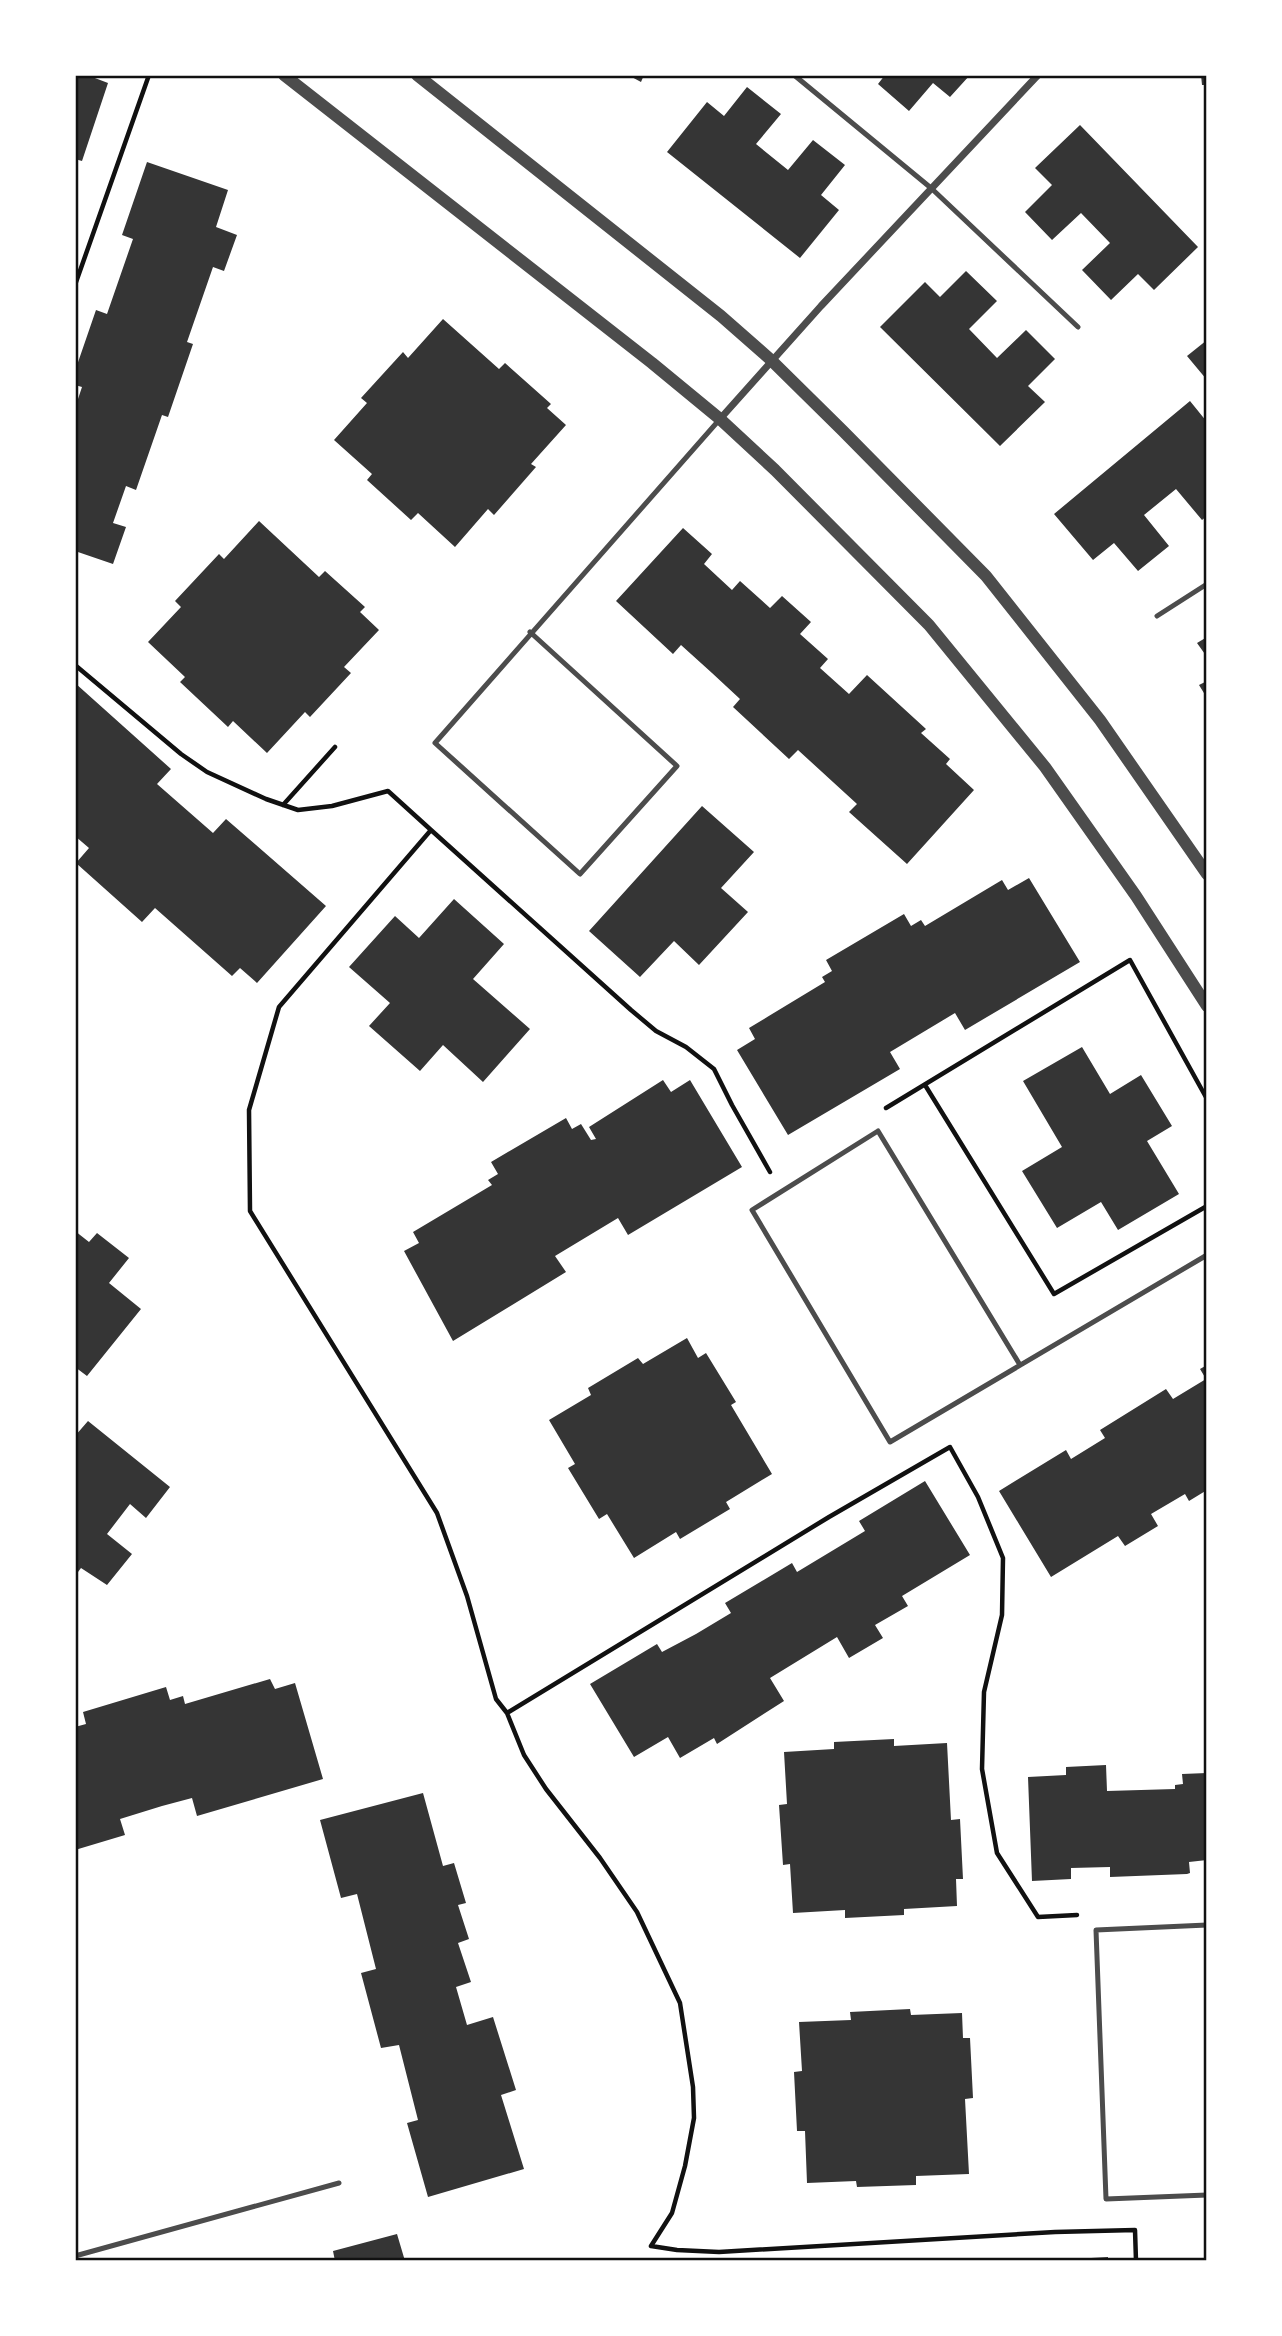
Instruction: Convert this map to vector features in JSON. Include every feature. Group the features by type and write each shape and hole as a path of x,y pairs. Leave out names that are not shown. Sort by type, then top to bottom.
{"street":[{"path":"284,75 720,419 775,470 929,625 1045,767 1136,896 1207,1006"},
{"path":"418,75 720,316 771,360 986,576 1100,720 1207,874"},
{"path":"720,419 771,360 1038,75"}],"lane":[{"path":"794,75 931,188 1077,327"},
{"path":"530,632 677,766 580,874 435,743 530,632 720,419"},
{"path":"1157,616 1207,584"},
{"path":"1020,1365 878,1130 752,1210 890,1442 1207,1255"},
{"path":"1207,1925 1096,1930 1105,2199 1207,2195"},
{"path":"75,2256 339,2183"}],"path":[{"path":"75,285 149,75"},
{"path":"75,665 181,754 207,772 266,799 298,810 332,806 388,791 631,1010 656,1031 686,1047 714,1069 773,1177"},
{"path":"283,805 335,747"},
{"path":"431,830 279,1007 249,1110 250,1211 437,1513 467,1596 496,1699 507,1713 524,1755 637,1912 680,2003 693,2087 694,2118 685,2166 671,2213 651,2246 719,2252 1055,2232 1135,2230 1136,2261"},
{"path":"878,1113 1130,960 1207,1099"},
{"path":"925,1085 1054,1294 1207,1206"},
{"path":"507,1713 829,1517 950,1447 978,1497 1003,1558 1002,1615 984,1692 982,1769 997,1853 1038,1917 1090,1914"}],"building":[{"path":"75,75 87,75 108,83 82,161 75,159"},
{"path":"628,75 644,75 641,82"},
{"path":"885,75 970,75 950,97 933,83 909,111 878,84"},
{"path":"1201,75 1207,75 1207,85 1202,85"},
{"path":"747,87 781,114 756,144 788,170 813,140 845,165 821,195 839,210 800,258 667,152 707,102 724,116"},
{"path":"1080,125 1198,247 1154,290 1138,274 1111,300 1082,270 1110,243 1081,213 1052,240 1025,212 1052,185 1035,168"},
{"path":"147,162 228,190 216,227 237,235 224,271 213,267 187,342 193,344 168,417 162,415 136,490 126,486 113,523 126,527 113,564 75,551 75,408 82,387 75,385 75,371 96,310 107,314 133,239 122,235"},
{"path":"966,271 997,301 969,329 997,358 1026,330 1055,359 1028,386 1045,402 1000,446 880,327 925,282 940,297"},
{"path":"443,319 499,369 505,363 551,404 547,408 566,425 531,464 536,467 494,515 488,509 455,547 418,513 411,520 367,480 372,474 334,440 367,403 361,398 403,352 408,358"},
{"path":"1207,340 1207,380 1187,356"},
{"path":"1190,401 1207,422 1207,516 1202,520 1176,489 1144,515 1169,546 1138,571 1114,543 1093,560 1054,514"},
{"path":"259,521 319,577 325,571 365,607 360,612 379,630 344,667 351,673 310,717 305,712 267,753 233,721 228,727 180,682 185,677 148,642 181,607 175,601 219,554 224,559"},
{"path":"683,528 712,554 704,564 732,590 740,581 770,608 782,596 811,622 800,634 828,659 820,668 849,694 867,675 926,729 921,733 950,759 946,764 974,790 907,864 849,812 857,804 798,750 789,759 733,707 740,699 712,673 681,645 673,654 616,601"},
{"path":"1207,637 1207,657 1197,643"},
{"path":"1207,681 1207,698 1199,685"},
{"path":"75,683 171,769 157,784 213,833 226,819 326,906 257,983 240,968 232,976 155,908 142,922 76,863 89,848 75,836"},
{"path":"702,806 754,852 721,888 748,912 699,965 674,941 640,977 589,931"},
{"path":"1029,878 1080,962 965,1030 955,1013 890,1052 900,1069 788,1135 737,1050 755,1039 749,1028 825,982 822,977 832,971 826,960 904,914 911,926 921,920 925,926 1002,880 1008,890"},
{"path":"454,899 504,944 473,979 530,1029 483,1082 443,1045 420,1071 369,1026 390,1003 349,967 395,916 419,938"},
{"path":"1082,1047 1110,1094 1141,1075 1172,1126 1147,1141 1179,1194 1118,1230 1101,1202 1057,1228 1022,1171 1062,1147 1023,1081"},
{"path":"663,1080 671,1092 690,1080 742,1167 628,1235 618,1218 555,1256 566,1272 453,1341 404,1251 419,1243 413,1232 492,1185 488,1180 498,1174 491,1162 566,1118 572,1129 581,1124 591,1140 596,1139 589,1127"},
{"path":"75,1231 89,1242 97,1233 129,1258 109,1283 141,1309 87,1376 75,1367"},
{"path":"687,1338 698,1358 706,1353 736,1402 731,1405 772,1474 726,1502 730,1509 680,1539 676,1532 634,1558 607,1514 599,1519 568,1468 575,1464 549,1420 591,1395 588,1388 638,1358 643,1364"},
{"path":"1207,1365 1207,1490 1189,1501 1185,1494 1151,1514 1158,1526 1125,1546 1118,1536 1051,1577 999,1491 1066,1450 1071,1459 1105,1438 1100,1430 1166,1389 1173,1399 1206,1379 1200,1369"},
{"path":"88,1421 170,1487 146,1518 130,1504 107,1534 132,1554 107,1585 81,1568 75,1576 75,1436"},
{"path":"925,1481 970,1555 902,1596 908,1606 875,1625 883,1638 849,1658 837,1637 770,1678 784,1701 717,1744 714,1738 680,1758 668,1737 634,1757 590,1684 657,1644 662,1652 731,1613 725,1603 792,1563 797,1572 865,1531 859,1521"},
{"path":"270,1679 275,1689 295,1683 323,1779 197,1816 192,1798 162,1806 120,1819 125,1835 75,1850 75,1727 86,1724 83,1712 166,1687 170,1700 183,1696 185,1704"},
{"path":"894,1739 894,1746 947,1743 951,1820 960,1819 963,1879 956,1879 957,1906 904,1909 904,1915 845,1918 845,1910 793,1913 790,1864 783,1865 779,1805 787,1804 784,1752 834,1749 834,1742"},
{"path":"1106,1765 1107,1791 1175,1789 1175,1785 1183,1784 1182,1774 1207,1773 1207,1860 1189,1862 1190,1873 1187,1874 1110,1877 1110,1867 1071,1868 1071,1879 1032,1881 1028,1777 1066,1775 1066,1767"},
{"path":"423,1793 443,1866 454,1863 466,1903 458,1905 469,1939 458,1943 471,1982 456,1987 467,2025 493,2017 516,2090 501,2095 524,2169 428,2197 407,2123 418,2120 399,2045 381,2048 361,1973 376,1969 357,1894 341,1898 320,1820"},
{"path":"910,2009 911,2015 962,2013 963,2038 970,2038 973,2098 965,2099 969,2174 916,2176 916,2185 857,2187 856,2181 807,2183 805,2131 797,2131 794,2072 802,2071 799,2022 851,2020 850,2012"},
{"path":"397,2234 405,2261 335,2261 333,2251"},
{"path":"1108,2257 1108,2261 1074,2261 1074,2259"}]}
